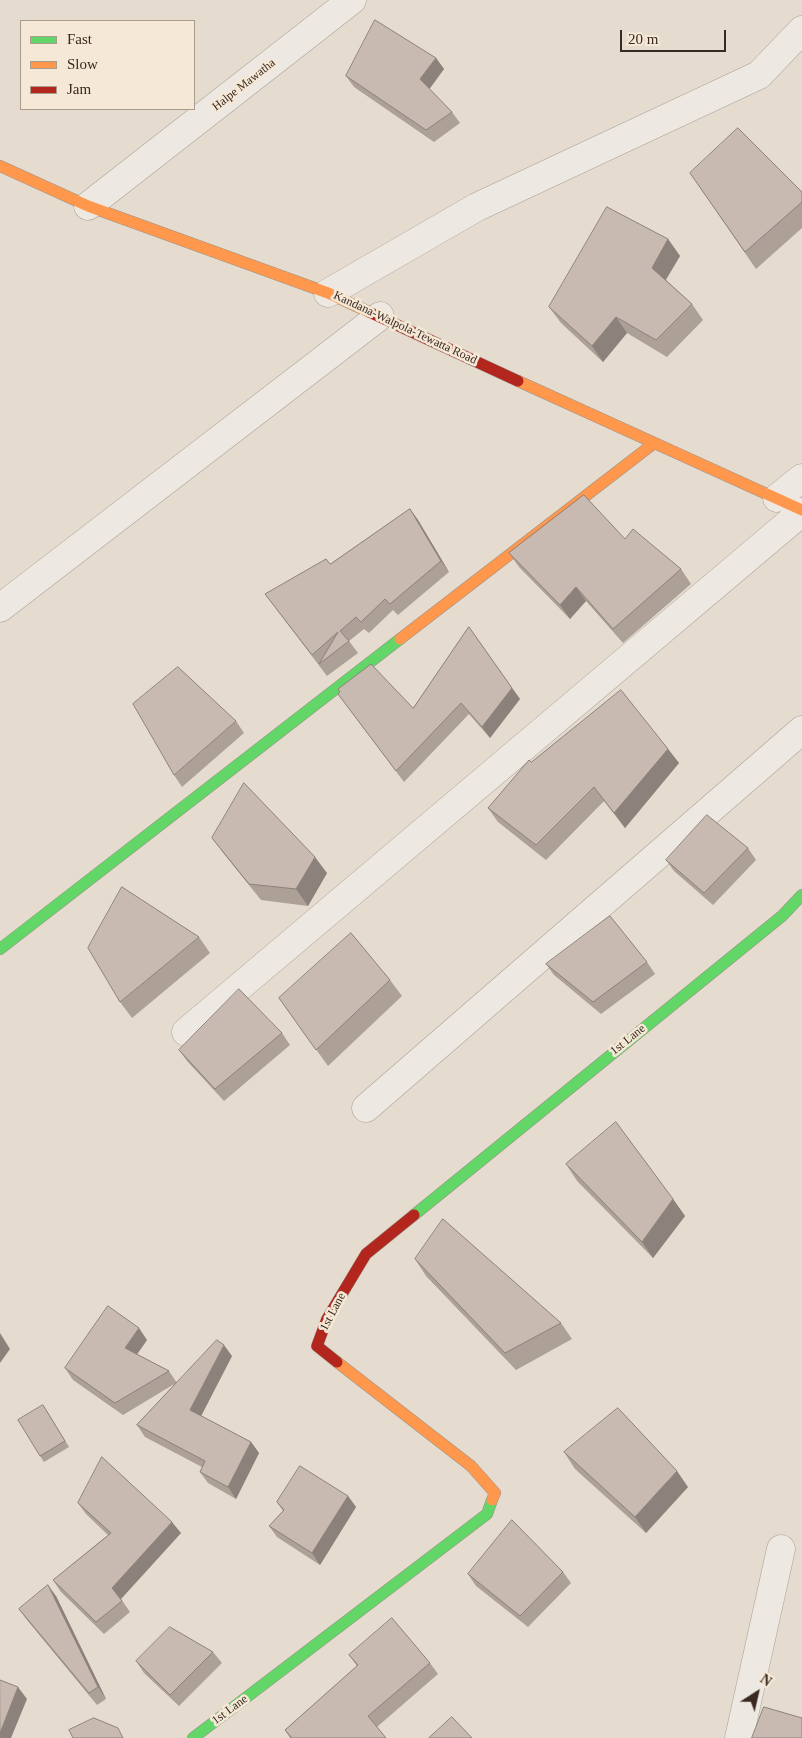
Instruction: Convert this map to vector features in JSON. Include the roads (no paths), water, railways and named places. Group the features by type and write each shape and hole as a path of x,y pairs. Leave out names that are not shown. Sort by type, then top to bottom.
{"street":[{"name":"Halpe Mawatha","path":"88,206 352,0"},
{"path":"328,292 477,207 759,75 802,30"},
{"name":"Kandana-Walpola-Tewatta Road","path":"0,166 88,206 328,292 802,511"},
{"path":"0,608 380,316"},
{"path":"0,950 654,444"},
{"path":"777,498 802,478"},
{"path":"186,1032 802,511"},
{"path":"366,1108 802,730"},
{"name":"1st Lane","path":"193,1738 487,1514 495,1493 472,1466 316,1346 327,1319 366,1254 782,916 802,895"},
{"path":"739,1738 781,1549"}]}
